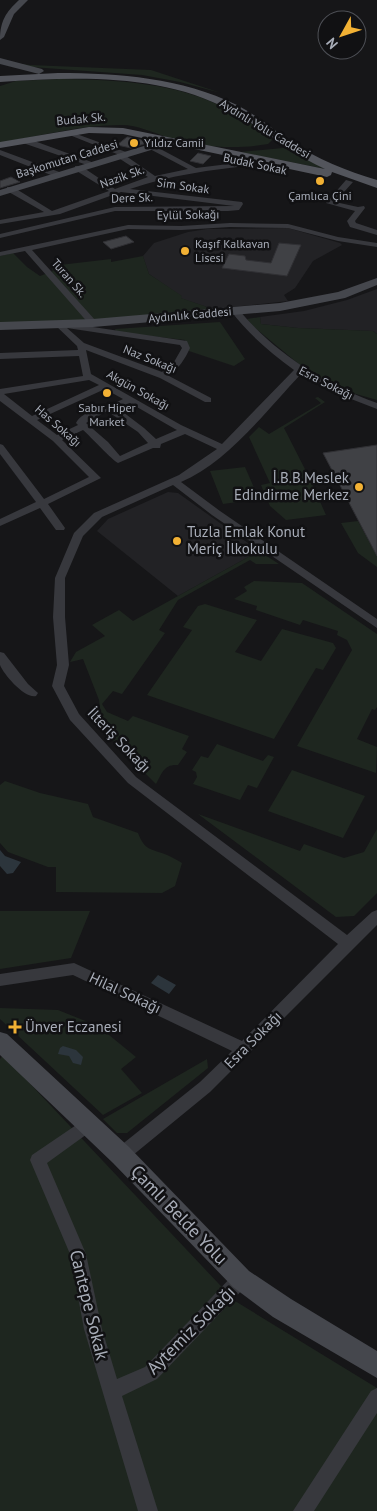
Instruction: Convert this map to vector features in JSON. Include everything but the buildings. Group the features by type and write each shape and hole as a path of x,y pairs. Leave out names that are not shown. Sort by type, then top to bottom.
{"main road":[{"name":"Aydınlı Yolu Caddesi","path":"0,68 127,76 171,82 208,92 239,105 318,154 348,168 377,178"},
{"name":"Aydınlı Yolu Caddesi","path":"0,79 92,76 172,86 218,100 234,108 288,144 333,168 377,186"},
{"path":"0,85 28,77"},
{"path":"265,129 273,139 270,146"},
{"name":"Budak Sk.","path":"0,146 68,133 106,130 128,131 139,134"},
{"name":"Budak Sokak","path":"139,134 161,143 240,161 255,161"},
{"name":"Budak Sokak","path":"161,143 224,152 255,161 349,182 377,186"},
{"path":"224,152 288,144 297,145 319,157 348,168"}],"street":[{"path":"0,17 14,0"},
{"path":"0,37 10,13 24,0"},
{"path":"0,61 39,71"},
{"path":"68,133 121,155 154,178"},
{"path":"26,141 93,164"},
{"path":"161,143 195,170"},
{"name":"Başkomutan Caddesi","path":"5,191 161,143"},
{"path":"0,152 59,174"},
{"name":"Nazik Sk.","path":"0,222 51,213 154,178 255,161"},
{"path":"78,168 118,191"},
{"path":"349,182 330,203 360,209 352,225 376,232"},
{"path":"5,191 51,213"},
{"name":"Sim Sokak","path":"118,191 239,204 238,206"},
{"path":"100,197 115,208 128,226"},
{"name":"Dere Sk.","path":"0,236 115,208 228,209 238,206"},
{"name":"Eylül Sokağı","path":"0,254 128,226 181,228 230,225 288,226 338,240 377,245"},
{"path":"0,242 10,252"},
{"name":"Turan Sk.","path":"27,249 92,323"},
{"name":"Aydınlık Caddesi","path":"0,326 63,325 236,312 307,303 341,295 377,282"},
{"name":"Esra Sokağı","path":"236,312 249,328 299,371 358,400 377,406"},
{"path":"63,325 184,343 186,348 182,357 173,369 163,376"},
{"name":"Akgün Sokağı","path":"63,325 82,349 88,375 91,378 181,428 223,448"},
{"path":"0,356 82,349"},
{"name":"Naz Sokağı","path":"82,349 163,376 208,400"},
{"name":"İlteriş Sokağı","path":"299,371 210,461 175,482 164,485 98,515 78,535 60,578 59,617 63,664 58,686 74,717 132,780 348,943"},
{"path":"0,392 91,378"},
{"path":"32,419 105,386"},
{"name":"Has Sokağı","path":"0,396 56,439 96,478 42,503"},
{"path":"112,409 131,399"},
{"path":"156,445 141,430 112,409 106,408 81,422 105,444 118,460 156,445 181,428"},
{"path":"56,439 84,426"},
{"path":"0,447 60,528"},
{"path":"175,482 216,513 377,624"},
{"path":"0,523 42,503"},
{"path":"0,656 24,687 32,693"},
{"name":"Esra Sokağı","path":"121,1155 205,1087 377,916"},
{"name":"Hilal Sokağı","path":"0,980 74,969 244,1050"},
{"name":"Çamlı Belde Yolu","path":"0,1041 121,1155 241,1279 282,1308 377,1366"},
{"name":"Cantepe Sokak","path":"88,1124 38,1160 78,1254 93,1329 148,1511"},
{"name":"Aytemiz Sokağı","path":"112,1391 151,1373 241,1279"},
{"path":"303,1511 377,1397"}],"shaded area":[{"path":"6,62 30,65 151,70 221,93 180,82 142,75 31,67"},
{"path":"59,79 103,80 146,84 189,93 234,113 258,128 272,140 268,144 255,146 218,147 169,138 127,125 106,125 0,143 0,86 16,81"},
{"path":"287,149 326,169 240,152"},
{"path":"288,228 342,245 313,261 295,288 284,295 288,301 213,309 180,298 181,296 149,274 143,256 154,243 188,232 207,229"},
{"path":"13,253 27,267 40,276 53,271 51,266 111,259 111,262 143,256 149,274 182,296 181,298 213,309 58,323 0,322 0,256"},
{"path":"377,289 377,334 373,331 298,328 261,324 260,317 304,311 347,300"},
{"path":"260,317 261,324 298,328 373,331 377,334 377,400 349,392 306,370 247,319"},
{"path":"220,322 245,359 234,366 189,351 185,340 116,332 115,329"},
{"path":"318,397 325,402 284,428 326,515 286,520 270,506 261,485 270,483 249,437 259,427 269,434 321,403 315,398"},
{"path":"245,467 259,499 223,504 210,471"},
{"name":"Tuzla Emlak Konut Meriç İlkokulu","path":"168,492 178,493 259,551 178,596 97,531 108,519"},
{"path":"358,521 372,547 377,547 377,567 358,553 341,523"},
{"path":"259,551 279,564 256,564 250,560 178,600 159,630 165,633 122,694 113,691 102,704 107,712 128,721 133,716 189,736 182,749 187,752 178,765 170,766 164,770 156,784 103,731 99,700 83,659 70,662 76,652 105,636 92,625 119,610 133,621"},
{"path":"254,581 302,583 377,634 377,707 375,710 372,709 357,739 377,747 376,773 297,746 352,650 347,640 337,635 338,631 303,620 300,625 256,610 257,606 234,599 247,591 244,587"},
{"path":"205,604 257,620 235,652 261,661 282,629 333,643 336,648 323,670 316,668 274,739 147,695 192,630 183,627 198,606"},
{"path":"217,744 263,761 268,755 274,757 257,788 248,785 240,800 193,784 197,777 196,772 192,770 201,756 208,758"},
{"path":"292,770 365,796 343,838 268,811"},
{"path":"5,781 40,793 88,804 93,817 138,833 146,846 182,863 175,886 162,893 56,892 56,867 48,867 8,852 0,843 0,785"},
{"path":"198,814 300,851 304,844 344,858 364,852 377,829 377,893 354,916 336,917"},
{"path":"0,850 5,856 21,862 13,873 7,874 0,866"},
{"path":"0,911 90,911 71,958 0,969"},
{"path":"158,975 176,985 169,994 151,983"},
{"path":"0,1008 58,1010 98,1026 136,1057 121,1069 142,1093 103,1115 0,1019"},
{"path":"63,1046 76,1050 83,1057 81,1065 73,1063 69,1056 58,1054"},
{"path":"3,1055 235,1301 377,1388 377,1511 0,1511 0,1059"},
{"path":"207,1059 208,1068 127,1133 117,1133 103,1119"}],"place":[{"name":"Yıldız Camii","path":"134,143"},
{"name":"Çamlıca Çini","path":"320,181"},
{"name":"Kaşıf Kalkavan Lisesi","path":"185,251"},
{"name":"Sabır Hiper Market","path":"107,393"},
{"name":"İ.B.B.Meslek Edindirme Merkez","path":"359,487"},
{"name":"Tuzla Emlak Konut Meriç İlkokulu","path":"177,541"},
{"name":"Ünver Eczanesi","path":"15,1027"}]}
